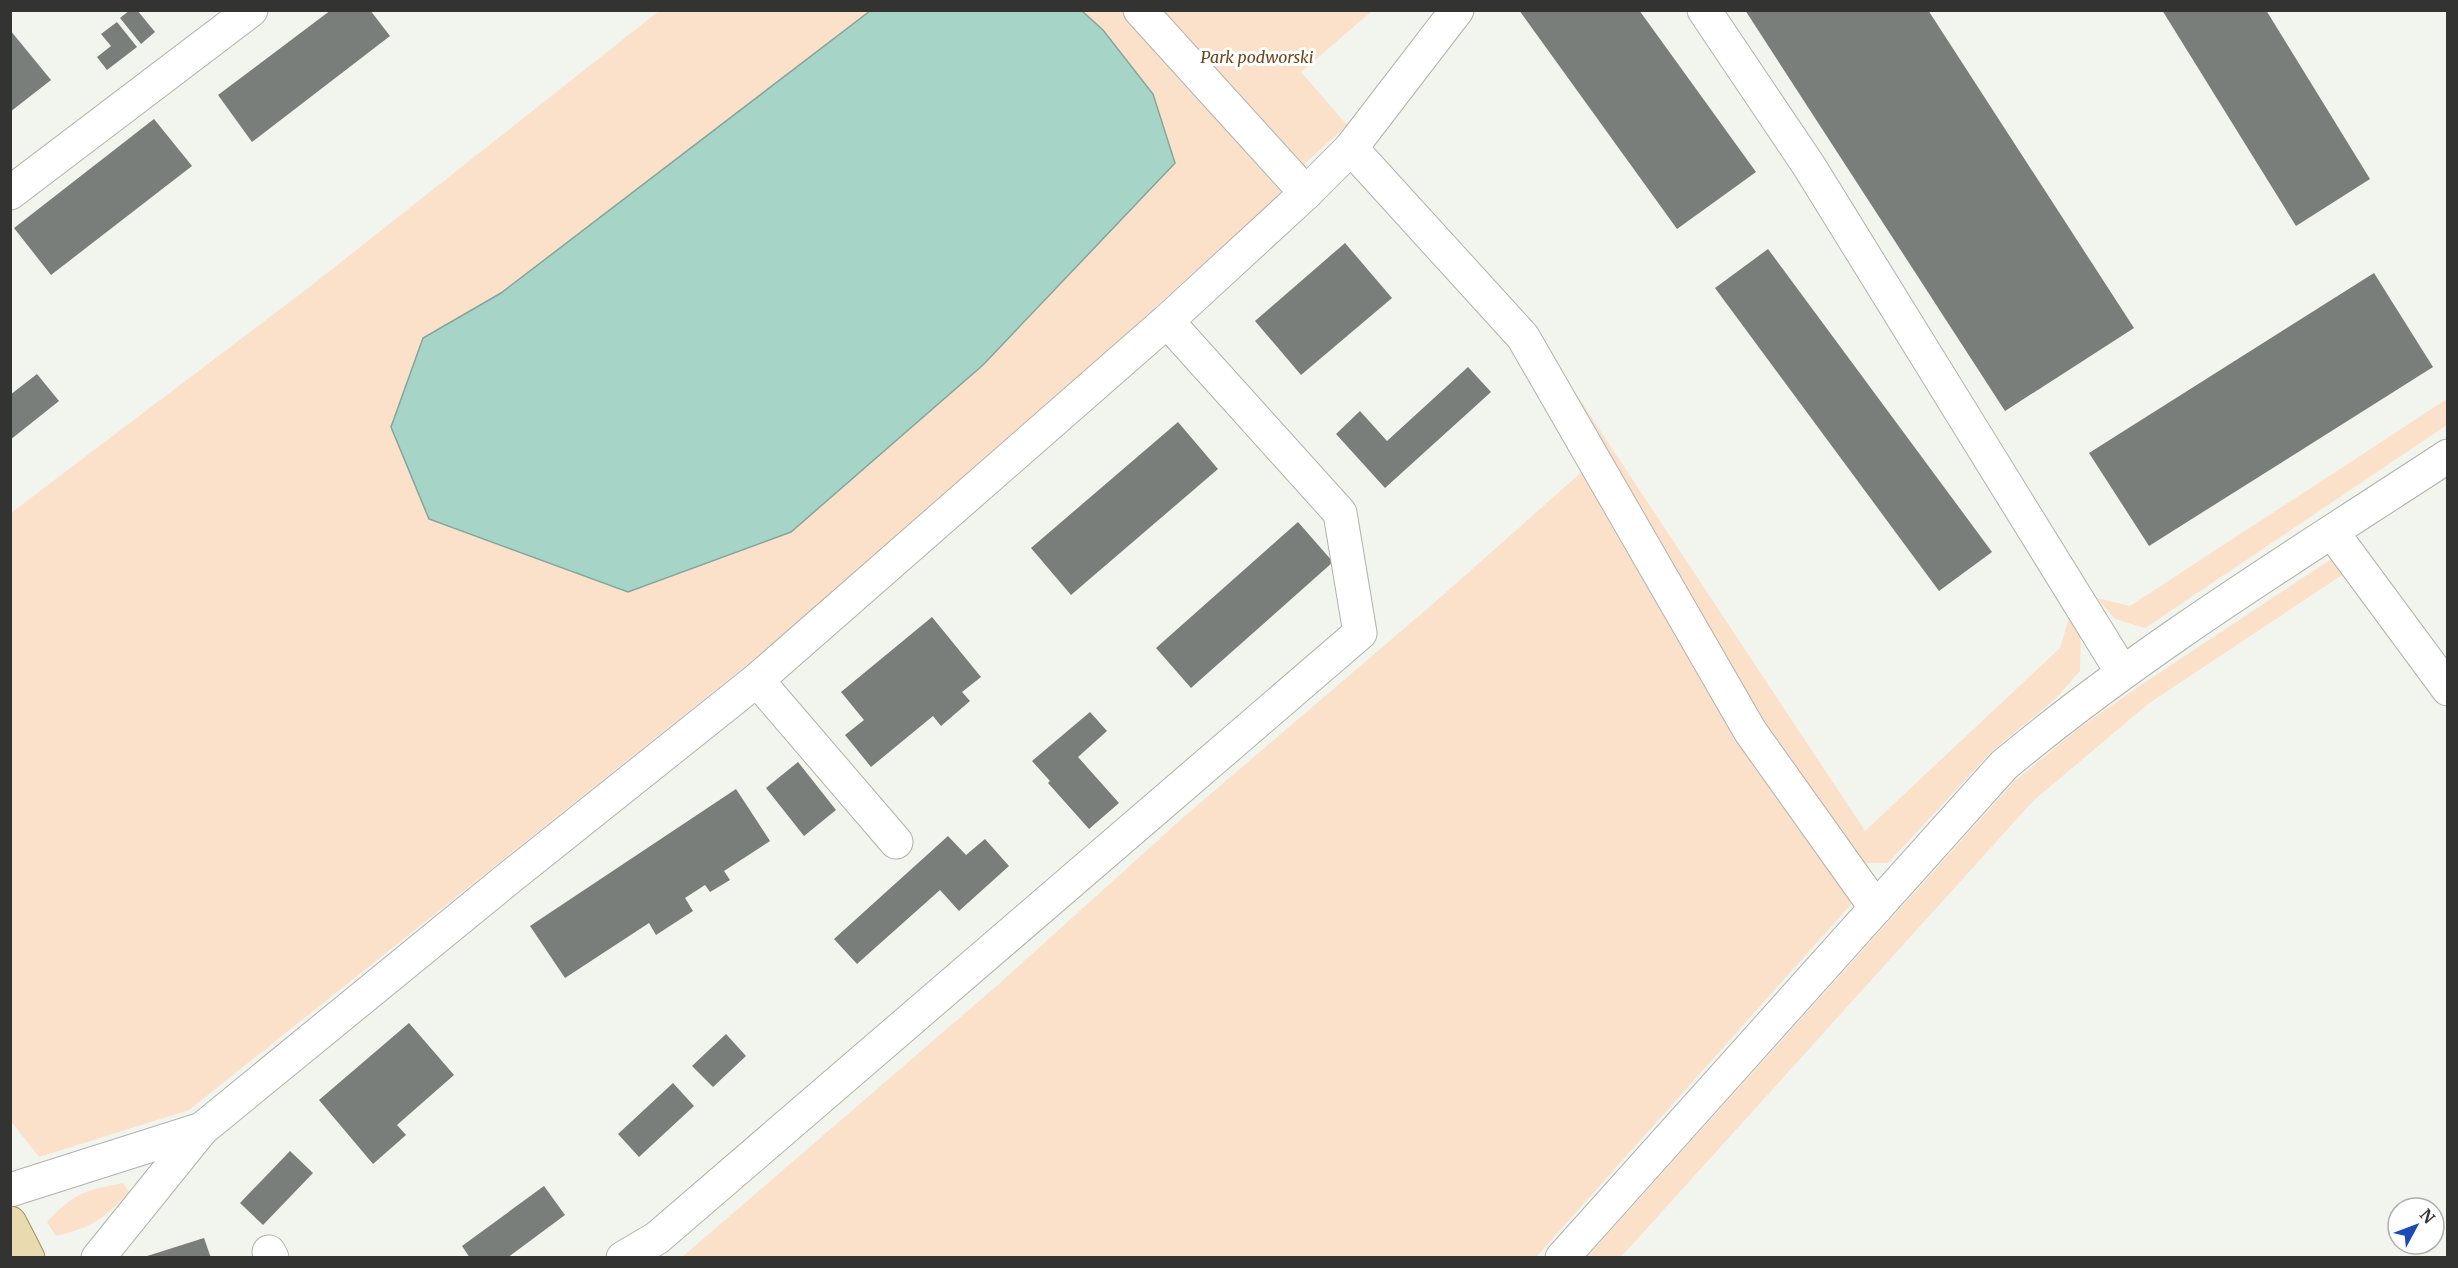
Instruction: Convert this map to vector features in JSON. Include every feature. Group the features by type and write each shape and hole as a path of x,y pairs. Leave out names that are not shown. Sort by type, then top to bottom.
{"main road":[{"path":"10,1222 28,1257"}],"street":[{"path":"10,193 251,10"},
{"path":"1140,10 1306,193"},
{"path":"98,1257 202,1129 504,882 757,680 1167,321 1306,193 1351,148 1457,10"},
{"path":"1704,10 1809,166 2122,672"},
{"path":"1351,148 1522,337 1750,731 1876,908"},
{"path":"623,1257 657,1238 1360,633 1340,513 1167,321"},
{"path":"1562,1257 2004,765 2122,672 2448,456"},
{"path":"2332,532 2448,689"},
{"path":"757,680 897,842"},
{"path":"10,1190 202,1129"}],"green space":[{"path":"659,11 1128,11 1289,187 967,477 748,664 189,1110 39,1157 11,1121 11,513 312,285"},
{"name":"Park podworski","path":"1155,11 1372,11 1301,72 1347,125 1298,170"},
{"path":"1531,326 1865,831 2060,648 2070,615 2081,628 2080,671 2055,699 1992,751 1888,863 1861,863 1762,721"},
{"path":"2447,399 2447,425 2145,628 2115,619 2097,598 2130,606"},
{"path":"1584,470 1854,901 1536,1257 681,1258 1000,983 1186,815 1434,603"},
{"path":"2333,558 2345,573 2148,704 2033,801 1621,1257 1586,1258 2014,782 2078,729"},
{"path":"123,1183 129,1192 104,1216 80,1229 56,1236 47,1222 65,1204 89,1191"}],"shaded area":[{"path":"870,11 1082,11 1103,30 1153,94 1175,163 983,365 791,532 628,592 429,519 391,427 423,338 501,293"}],"building":[{"path":"130,10 137,10 155,32 141,44 120,18"},
{"path":"331,10 370,10 390,36 252,142 218,95"},
{"path":"1519,10 1639,10 1756,172 1677,229"},
{"path":"1745,10 1928,10 2134,328 2005,411"},
{"path":"2162,10 2266,10 2370,179 2296,226"},
{"path":"117,22 137,47 107,70 97,57 111,46 101,34"},
{"path":"10,30 51,80 10,112"},
{"path":"154,119 192,166 51,275 14,228"},
{"path":"1345,243 1392,298 1301,375 1255,321"},
{"path":"1768,249 1992,552 1939,591 1715,288"},
{"path":"2374,273 2433,367 2149,546 2089,453"},
{"path":"1468,367 1491,392 1385,488 1336,434 1360,411 1387,441"},
{"path":"37,374 59,401 10,440 10,395"},
{"path":"1178,422 1218,469 1071,595 1031,548"},
{"path":"1298,522 1333,562 1191,688 1156,648"},
{"path":"932,617 981,677 962,692 970,701 941,726 933,716 871,767 845,735 864,720 841,692"},
{"path":"1090,712 1107,731 1078,757 1119,803 1089,829 1048,783 1050,781 1032,761"},
{"path":"798,762 836,810 804,836 766,788"},
{"path":"736,789 770,841 724,871 730,880 710,892 705,885 685,898 693,911 656,935 649,923 565,978 530,926"},
{"path":"948,836 966,855 985,839 1009,866 959,911 940,890 857,964 834,939"},
{"path":"409,1023 454,1075 397,1125 406,1135 373,1164 319,1100"},
{"path":"726,1034 746,1056 713,1087 692,1066"},
{"path":"673,1083 694,1106 639,1157 618,1134"},
{"path":"290,1151 313,1173 263,1225 240,1203"},
{"path":"544,1186 565,1215 507,1258 470,1258 462,1246"},
{"path":"204,1238 211,1258 144,1258 144,1257"}]}
